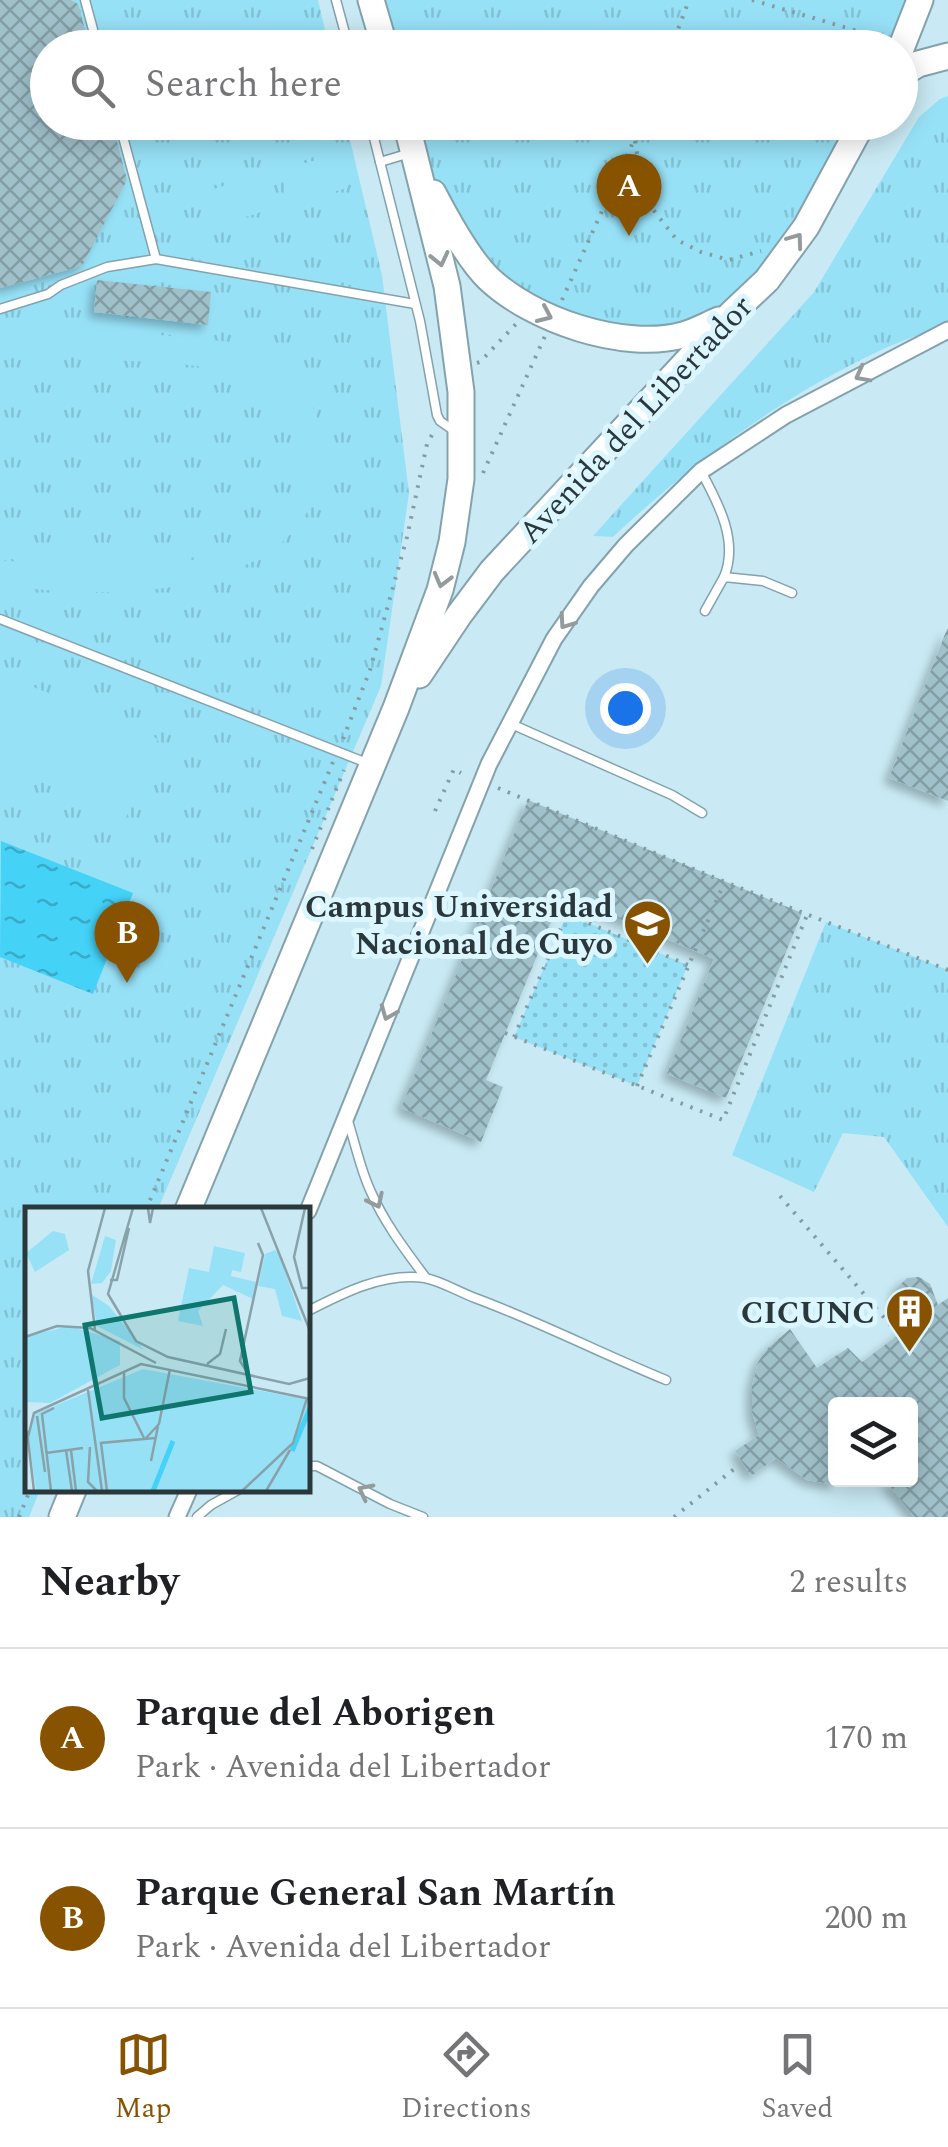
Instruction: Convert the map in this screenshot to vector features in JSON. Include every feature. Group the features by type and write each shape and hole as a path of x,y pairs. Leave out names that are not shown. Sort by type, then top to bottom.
{"main road":[{"path":"371,0 379,30"},
{"path":"909,30 920,0"},
{"path":"918,64 948,56"},
{"name":"Avenida del Libertador","path":"189,1207 396,708 440,590 452,542 461,479 451,427 462,392 446,286 411,140"},
{"name":"Avenida del Libertador","path":"396,708 492,572 767,280 806,227 853,140"},
{"path":"416,158 441,208 486,276 519,302 553,320 605,334 657,338 680,336 732,313"},
{"path":"62,1517 72,1492"}],"street":[{"path":"309,1207 489,764 554,639 592,586 701,471 786,414 948,330"},
{"path":"177,1517 189,1492"}],"lane":[{"path":"85,0 93,30"},
{"path":"336,0 344,30"},
{"path":"123,140 156,258"},
{"path":"374,140 415,304 451,427"},
{"path":"380,162 416,158"},
{"path":"0,309 48,294 107,267 156,258 415,304"},
{"path":"701,471 721,508 727,533 728,567 705,611"},
{"path":"724,577 763,581 792,593"},
{"path":"0,620 371,765"},
{"path":"509,723 672,795 702,813"},
{"path":"346,1114 375,1200 426,1278"},
{"path":"310,1310 358,1287 390,1279 426,1278 666,1380"},
{"path":"310,1466 423,1517"},
{"path":"197,1517 235,1492"}],"path":[{"path":"678,30 690,0"},
{"path":"752,0 848,30"},
{"path":"635,141 644,198 677,240 730,260 768,248"},
{"path":"458,366 480,362 520,320"},
{"path":"147,1207 370,670 407,537 426,444 451,427"},
{"path":"435,811 454,770 461,773"},
{"path":"498,788 948,970"},
{"path":"637,1086 725,882"},
{"path":"514,1037 566,914 688,965"},
{"path":"505,1033 723,1120 807,914"},
{"path":"780,1196 899,1334"},
{"path":"674,1517 740,1466"},
{"path":"19,1517 29,1492"}],"green space":[{"path":"0,0 318,0 325,30 30,30 30,140 350,140 382,275 409,493 381,686 159,1207 25,1207 25,1492 39,1492 29,1517 0,1517"},
{"path":"371,0 920,0 908,30 380,30"},
{"path":"948,96 948,324 877,352 805,390 705,458 613,537 593,536 814,292 905,140 918,140 919,117"},
{"path":"413,140 851,140 732,313 657,338 519,303 441,209"},
{"path":"338,154 347,188 289,204 280,170"},
{"path":"261,175 271,209 213,227 203,192"},
{"path":"20,323 231,342 253,347 273,358 300,386 322,434 320,483 297,527 256,560 195,582 98,592 0,586 0,560 19,562 0,554 0,537 17,544 195,560 240,549 271,528 284,510 296,468 289,426 278,406 252,383 220,370 177,364 43,356 0,361 0,329"},
{"path":"0,673 158,739 126,818 0,765"},
{"path":"567,914 688,965 637,1086 514,1037"},
{"path":"826,922 948,970 948,1227 884,1137 843,1133 814,1192 732,1155"}],"water":[{"path":"1,841 133,893 93,994 0,957"}],"building":[{"path":"0,0 71,0 78,4 85,30 30,30 30,140 117,140 127,180 82,266 0,288"},
{"path":"97,280 211,292 208,325 94,312"},
{"path":"948,629 948,801 889,778"},
{"path":"528,800 802,913 726,1098 667,1074 714,959 562,895 486,1080 503,1087 481,1142 401,1108"},
{"path":"919,1277 930,1284 938,1305 948,1298 948,1517 914,1517 890,1487 918,1487 918,1397 828,1397 828,1484 807,1480 776,1458 751,1476 735,1451 759,1435 752,1412 752,1386 758,1362 768,1348 790,1329 817,1368 848,1348 862,1362 906,1329 896,1289 907,1278"}],"place":[{"name":"Parque del Aborigen","path":"629,236"},
{"name":"Campus Universidad Nacional de Cuyo","path":"648,966"},
{"name":"Parque General San Martín","path":"127,983"},
{"name":"CICUNC","path":"910,1354"}]}
